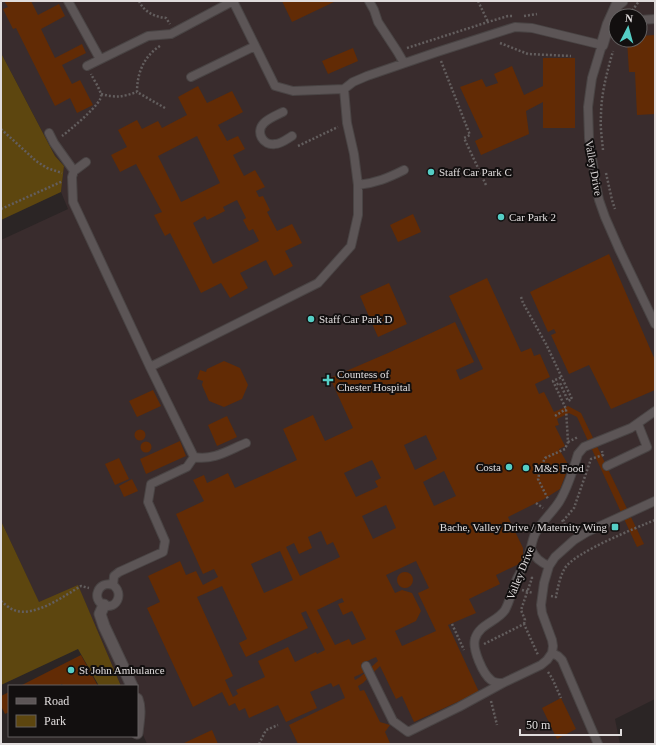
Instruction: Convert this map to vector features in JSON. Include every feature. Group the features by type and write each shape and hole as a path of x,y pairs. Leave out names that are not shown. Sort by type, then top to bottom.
{"street":[{"name":"Valley Drive","path":"602,45 608,30"},
{"path":"104,605 100,614 104,626 132,685"},
{"path":"138,701 138,723"}],"lane":[{"path":"68,1 100,59"},
{"path":"86,66 148,36 171,34 233,1 275,86 293,92 344,89 353,82 404,63 515,27 532,28 602,45"},
{"path":"369,1 378,22 404,63"},
{"name":"Valley Drive","path":"602,45 592,78 588,107 589,138 596,185 605,217 655,324"},
{"path":"191,77 255,46"},
{"path":"150,367 318,283 351,246 358,215 358,185 354,154 347,123 344,89"},
{"path":"284,112 265,121 260,129 260,133 262,138 268,144 277,144 292,136"},
{"path":"49,133 73,174 73,202 194,457 202,459 212,457 246,443"},
{"path":"73,174 86,162"},
{"path":"358,185 371,184 404,170"},
{"name":"Valley Drive","path":"503,684 493,682 488,677 478,658 474,640 478,631 504,611 515,582 531,549 534,534 563,495 580,451 584,447 632,428 655,411"},
{"path":"607,466 647,447 638,424"},
{"path":"114,585 105,584 98,590 98,600 104,605 112,605 118,600 118,591 114,585 114,576 118,572 163,552 165,541 148,502 151,484 187,467 194,457"},
{"path":"366,666 393,721 408,732 543,664 552,652 553,646 542,613 541,605 549,566 559,554 587,532 655,501"},
{"path":"531,549 535,557 541,563 549,566"},
{"path":"552,652 562,660 598,744"}],"path":[{"path":"139,1 141,6 151,14 166,18 170,24"},
{"path":"478,1 497,42 528,54 571,56"},
{"path":"522,16 537,14"},
{"path":"397,51 508,16 515,16"},
{"path":"432,40 470,135 464,138 486,185"},
{"path":"137,92 140,68 148,56 164,44"},
{"path":"603,155 601,116 602,96 613,50"},
{"path":"54,142 96,106 101,99 101,94 86,66"},
{"path":"101,94 113,97 122,97 137,92 165,108"},
{"path":"297,146 347,123"},
{"path":"1,129 36,161 47,168 73,174"},
{"path":"605,168 612,200 617,214"},
{"path":"1,209 73,174"},
{"path":"521,297 546,344 572,399 568,401 560,383 555,385"},
{"path":"548,499 538,479 540,466 545,458 565,449 568,442 566,409 553,381 562,377"},
{"path":"555,416 566,409"},
{"path":"536,503 562,521 575,540"},
{"path":"527,591 556,597 559,581 566,566 577,557 655,520"},
{"path":"524,566 532,578 521,610 524,624 561,698"},
{"path":"1,601 14,610 26,612 45,607 81,586 98,590"},
{"path":"481,645 524,624"},
{"path":"259,744 266,730 278,725"}],"shaded area":[{"name":"Countess of Chester Hospital","path":"1,1 655,1 655,699 615,719 620,744 147,744 138,723 138,685 121,685 78,586 39,603 1,521 1,240 68,209 61,192 64,166 55,156 1,53"}],"green space":[{"path":"1,53 55,156 64,166 61,192 1,220"},
{"path":"1,521 39,602 78,585 121,685 98,685 78,649 1,685"}],"building":[{"path":"4,1 31,1 38,15 59,4 65,16 41,29 55,58 82,44 86,53 62,65 72,84 80,80 93,105 77,113 70,98 55,106 16,28 13,29 3,9 8,7"},
{"path":"282,1 336,1 292,22"},
{"path":"648,35 655,35 655,114 637,115 635,72 629,72 628,48 648,48"},
{"path":"353,48 358,61 328,74 322,61"},
{"path":"543,58 575,58 575,128 543,128 543,102 526,111 529,134 481,155 475,141 483,137 460,87 482,79 486,87 498,83 494,74 512,66 524,95 543,86"},
{"path":"198,86 207,103 232,91 243,112 218,125 227,141 238,136 245,149 233,155 244,176 255,170 265,187 256,191 259,197 263,196 270,210 267,212 277,231 292,224 302,243 285,251 293,266 274,276 266,260 240,273 248,288 230,298 221,283 201,293 170,233 165,236 154,215 162,212 136,164 120,172 111,155 127,147 118,130 137,120 142,129 158,121 162,128 187,115 178,97","holes":["197,136 220,183 181,202 158,156","237,200 246,218 243,220 249,231 253,229 259,241 213,264 193,223 205,216 207,220 225,211 223,207"]},
{"path":"413,214 421,232 398,242 390,225"},
{"path":"609,254 655,360 655,390 611,409 589,365 569,374 551,335 556,333 554,329 548,332 530,292"},
{"path":"487,278 521,352 531,348 534,356 540,354 550,377 535,384 539,394 544,392 554,412 568,406 581,413 644,544 637,547 577,417 569,413 557,419 559,425 555,426 565,446 559,449 569,466 560,489 544,499 508,517 523,548 523,562 496,575 500,584 469,599 476,613 448,625 479,692 414,722 402,696 396,699 380,666 358,686 360,691 364,690 380,722 390,725 385,732 390,743 389,744 298,744 289,725 345,698 339,684 333,687 331,683 310,692 317,708 286,722 278,705 249,718 245,708 239,711 235,703 229,706 222,692 193,707 147,608 160,602 148,576 180,561 186,575 196,571 203,585 218,577 214,569 203,574 176,514 204,501 193,480 204,475 207,483 228,473 235,488 297,460 283,429 313,415 325,441 353,428 330,378 455,322 474,362 456,370 460,380 483,369 449,296","holes":["426,435 437,459 415,470 404,445","372,460 381,478 375,481 378,487 356,497 344,473","444,471 456,496 434,506 423,482","386,505 396,528 373,539 362,516","321,531 327,545 333,542 340,557 300,576 286,547 294,543 299,554 312,548 308,537","280,551 293,580 264,593 251,564","416,561 429,588 418,593 436,631 402,646 395,631 416,621 421,611 412,593 402,590 395,593 386,575","222,586 247,639 239,643 246,657 308,628 301,613 306,611 325,650 317,654 316,652 295,662 288,647 258,661 265,677 236,690 238,694 233,697 225,680 233,676 197,597","342,598 344,602 338,604 343,615 352,611 366,639 352,645 349,639 335,645 317,610","376,657 378,661 360,677 355,680 354,677 365,672 361,664"]},
{"path":"389,283 407,324 378,337 360,296"},
{"path":"224,361 240,368 248,385 242,399 224,407 209,401 202,385 203,381 197,379 200,370 206,372 207,369"},
{"path":"153,390 161,406 137,417 129,401"},
{"path":"227,416 237,437 217,446 208,425"},
{"path":"140,429 144,431 146,435 144,439 140,441 136,439 134,435 136,431"},
{"path":"146,441 150,443 152,447 150,451 146,453 142,451 140,447 142,443"},
{"path":"180,441 186,456 146,474 140,459"},
{"path":"119,458 129,479 115,485 105,464"},
{"path":"132,479 138,491 124,497 119,486"},
{"path":"402,572 408,572 413,577 411,586 408,588 402,588 397,583 397,577"},
{"name":"St John Ambulance","path":"81,655 97,685 62,684 22,685"},
{"path":"8,692 8,712 5,714 1,706 1,696"},
{"path":"561,698 576,729 557,739 542,708"},
{"path":"212,730 218,744 182,744"}],"place":[{"name":"Staff Car Park C","path":"431,172"},
{"name":"Car Park 2","path":"501,217"},
{"name":"Staff Car Park D","path":"311,319"},
{"name":"Countess of Chester Hospital","path":"328,380"},
{"name":"Costa","path":"509,467"},
{"name":"M&S Food","path":"526,468"},
{"name":"Bache, Valley Drive / Maternity Wing","path":"615,527"},
{"name":"St John Ambulance","path":"71,670"}]}
